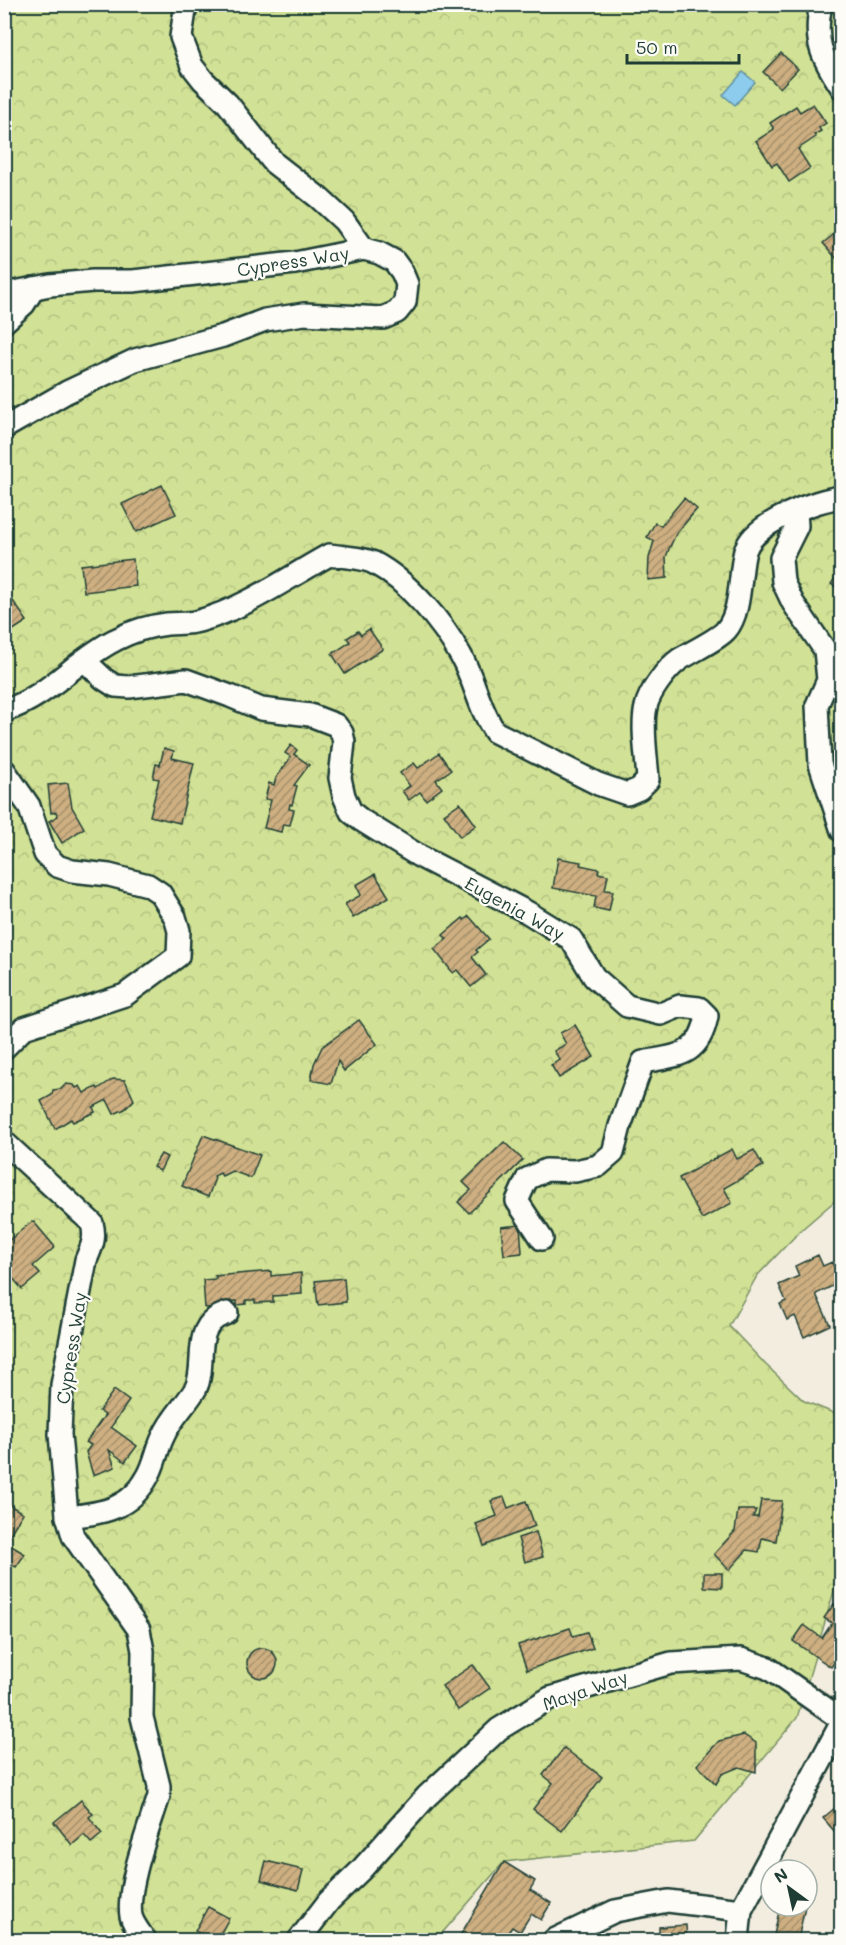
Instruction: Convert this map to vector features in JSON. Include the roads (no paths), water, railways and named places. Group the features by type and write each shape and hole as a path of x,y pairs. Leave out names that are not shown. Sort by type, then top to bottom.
{"street":[{"path":"186,4 181,37 192,66 228,104 273,163 319,198 344,221 364,249"},
{"path":"821,4 817,22 818,43 825,62 842,88"},
{"name":"Cypress Way","path":"4,294 93,281 133,281 295,263 364,249 380,253 394,261 407,284 405,302 397,312 383,318 304,314 265,320 223,336 135,360 67,392 4,428"},
{"path":"4,322 24,304 34,288"},
{"path":"4,711 36,698 113,640 140,629 196,622 230,611 329,555 373,563 407,587 439,622 462,657 485,718 495,732 588,779 627,794 639,789 648,780 646,706 659,681 675,663 726,631 736,608 746,549 754,535 796,511 842,497"},
{"path":"796,511 797,526 781,558 783,582 793,603 825,650 828,680 817,705 820,764 842,831"},
{"name":"Eugenia Way","path":"85,661 115,686 129,687 186,680 261,709 310,715 336,725 342,733 344,742 340,778 344,796 351,812 361,820 419,856 527,912 571,939 594,977 627,1006 661,1014 680,1006 699,1008 707,1016 699,1042 684,1054 643,1062 620,1126 613,1153 598,1166 575,1171 546,1170 527,1179 517,1201 542,1239"},
{"path":"4,770 29,806 45,854 57,866 72,871 109,875 148,885 160,893 169,905 179,931 178,956 125,995 24,1028 4,1048"},
{"name":"Cypress Way","path":"4,1142 92,1223 94,1232 94,1241 86,1260 62,1385 60,1434 67,1517 73,1536 139,1630 143,1651 142,1717 159,1786 159,1796 130,1900 131,1917 145,1941"},
{"path":"67,1517 112,1510 141,1487 149,1475 162,1438 171,1421 196,1388 201,1371 205,1331 214,1318 227,1313"},
{"name":"Maya Way","path":"299,1941 329,1901 360,1871 427,1796 499,1729 550,1698 671,1663 741,1659 768,1668 842,1721"},
{"path":"738,1941 741,1910 842,1721"},
{"path":"554,1941 615,1911 668,1901 741,1910"}],"water":[{"path":"743,72 755,82 735,105 723,95"}]}
